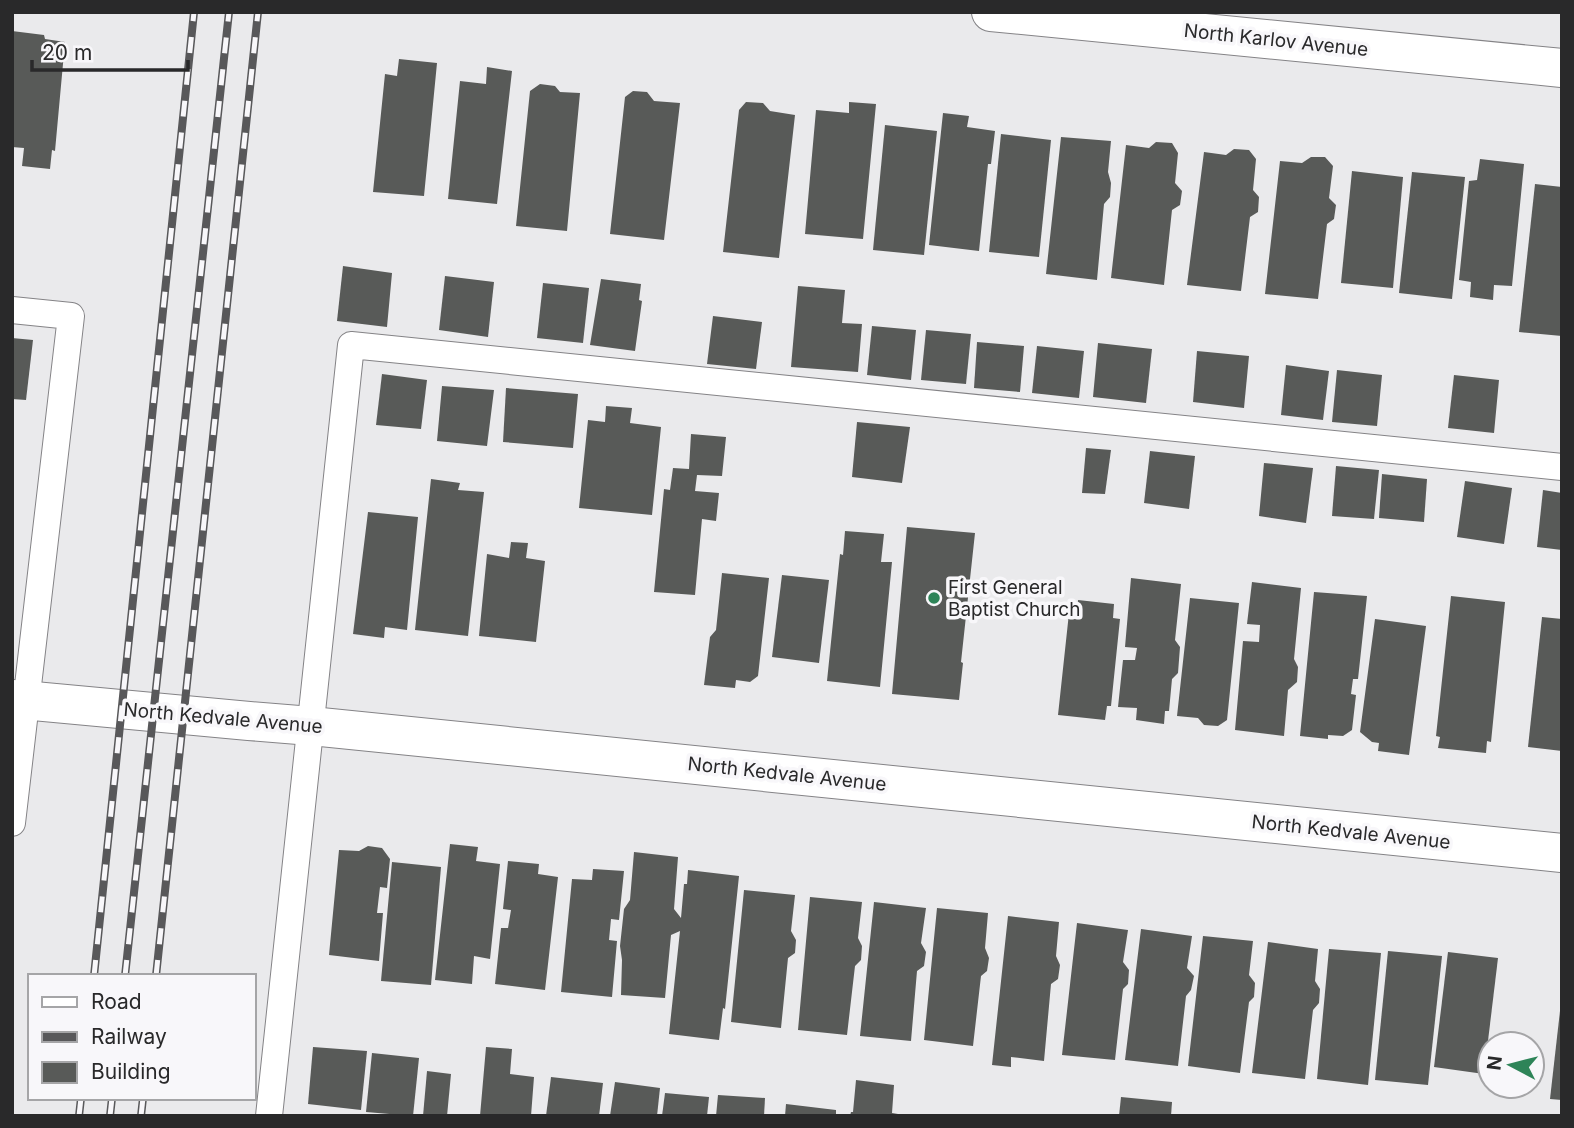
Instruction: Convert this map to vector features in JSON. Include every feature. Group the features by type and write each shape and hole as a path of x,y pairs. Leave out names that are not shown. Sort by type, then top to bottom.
{"street":[{"name":"North Karlov Avenue","path":"991,12 1562,68"},
{"name":"North Kedvale Avenue","path":"19,699 311,726 1562,853"}],"lane":[{"path":"12,310 71,316 19,699 12,823"},
{"path":"269,1116 351,345 1562,467"}],"building":[{"path":"12,31 44,35 45,39 65,42 55,151 52,150 50,169 22,166 24,148 12,147"},
{"path":"399,59 437,63 424,196 373,192 385,74 397,76"},
{"path":"487,67 512,71 497,204 448,199 460,81 486,84"},
{"path":"540,84 555,86 560,92 580,93 567,231 516,226 530,91"},
{"path":"633,91 647,92 654,101 680,103 664,240 610,234 625,97"},
{"path":"746,102 763,103 770,111 795,115 779,258 723,252 739,110"},
{"path":"849,102 876,104 863,239 805,234 816,110 849,113"},
{"path":"943,113 969,116 967,127 995,131 991,164 988,164 979,251 929,245"},
{"path":"885,125 937,131 924,255 873,250"},
{"path":"1001,134 1051,140 1039,257 989,252"},
{"path":"1061,137 1111,141 1108,172 1111,183 1110,197 1104,204 1097,280 1046,274"},
{"path":"1156,142 1172,143 1178,153 1175,183 1182,191 1180,205 1172,210 1164,285 1111,278 1126,145 1149,148"},
{"path":"1234,149 1249,150 1256,159 1253,190 1259,197 1258,212 1250,217 1241,291 1187,285 1204,152 1226,155"},
{"path":"1311,157 1325,157 1333,166 1329,198 1336,205 1334,219 1327,224 1318,299 1265,294 1280,161 1302,163"},
{"path":"1480,159 1524,164 1512,286 1494,285 1493,300 1470,297 1471,282 1459,280 1469,181 1477,180"},
{"path":"1352,171 1403,177 1393,288 1341,283"},
{"path":"1412,172 1465,177 1452,299 1399,293"},
{"path":"1535,184 1562,187 1562,336 1519,332"},
{"path":"343,266 392,273 387,327 337,321"},
{"path":"445,276 494,282 488,337 439,330"},
{"path":"601,279 641,284 639,300 642,301 635,351 590,345"},
{"path":"543,283 589,288 583,343 537,338"},
{"path":"798,286 845,290 842,323 862,324 858,372 791,367"},
{"path":"713,316 762,322 756,369 707,364"},
{"path":"872,326 916,330 911,380 867,375"},
{"path":"926,330 971,334 966,384 921,380"},
{"path":"12,338 33,340 26,400 12,399"},
{"path":"977,342 1024,346 1020,392 974,388"},
{"path":"1098,343 1152,349 1146,403 1093,397"},
{"path":"1037,346 1084,351 1079,398 1032,393"},
{"path":"1197,351 1249,356 1244,408 1193,402"},
{"path":"1286,365 1329,371 1323,420 1281,415"},
{"path":"1337,370 1382,375 1377,426 1332,422"},
{"path":"382,374 427,380 421,429 376,425"},
{"path":"1454,375 1499,380 1494,433 1448,428"},
{"path":"442,386 494,390 487,446 437,441"},
{"path":"506,388 578,394 573,448 503,442"},
{"path":"606,406 632,408 630,423 661,427 652,515 579,508 588,420 605,422"},
{"path":"857,422 910,427 902,483 852,477"},
{"path":"691,434 726,437 722,476 697,475 695,491 719,493 716,521 702,519 695,595 654,592 664,489 670,490 673,468 689,469"},
{"path":"1086,448 1111,450 1105,494 1082,493"},
{"path":"1150,451 1195,456 1189,509 1144,503"},
{"path":"1264,463 1313,468 1306,523 1259,516"},
{"path":"1336,466 1379,470 1374,519 1332,516"},
{"path":"1382,474 1427,479 1424,522 1379,518"},
{"path":"431,479 460,483 458,490 484,492 468,636 415,630"},
{"path":"1465,481 1512,488 1504,544 1457,537"},
{"path":"1543,490 1562,493 1562,550 1537,547"},
{"path":"368,512 418,517 407,630 385,627 384,638 353,634"},
{"name":"First General Baptist Church","path":"907,527 975,533 959,700 892,694"},
{"path":"845,531 884,534 881,562 892,562 880,687 827,681 840,554 843,555"},
{"path":"511,542 528,543 526,558 545,561 536,642 479,636 487,554 509,558"},
{"path":"722,573 769,578 758,676 750,682 736,680 735,688 704,685 710,637 716,630"},
{"path":"782,575 829,580 819,663 772,657"},
{"path":"1131,578 1181,584 1175,640 1180,647 1178,673 1172,679 1169,711 1165,711 1164,724 1136,720 1137,708 1118,707 1123,660 1135,660 1137,648 1125,647"},
{"path":"1252,582 1301,588 1294,659 1298,667 1297,682 1288,690 1284,736 1235,730 1243,641 1259,642 1260,625 1247,624"},
{"path":"1314,592 1367,596 1358,679 1353,679 1351,694 1356,695 1352,730 1343,736 1328,735 1328,739 1300,736"},
{"path":"1451,596 1505,602 1491,742 1487,741 1486,753 1438,748 1440,737 1436,736"},
{"path":"1190,598 1239,603 1227,720 1218,726 1204,725 1198,718 1177,716"},
{"path":"1078,600 1114,604 1113,618 1120,619 1111,706 1107,706 1105,720 1058,715 1069,613 1077,614"},
{"path":"1542,617 1562,619 1562,751 1528,747"},
{"path":"1375,619 1426,626 1409,755 1378,751 1379,743 1372,742 1360,732"},
{"path":"450,844 478,847 476,861 500,864 490,959 474,956 472,984 435,980"},
{"path":"368,846 382,848 390,859 387,888 380,887 377,913 383,913 379,961 329,955 339,850 359,851"},
{"path":"634,852 678,857 674,909 681,918 688,870 739,876 725,1009 723,1008 719,1040 669,1034 680,931 671,935 665,998 621,995 620,946 624,909 630,900"},
{"path":"508,861 539,864 538,874 558,877 545,990 495,984 501,928 508,928 511,910 503,909"},
{"path":"392,862 441,867 431,985 381,981"},
{"path":"593,869 624,871 619,920 611,919 609,940 617,941 612,997 561,992 572,879 592,880"},
{"path":"744,890 795,895 791,931 796,940 795,953 788,958 781,1028 731,1022"},
{"path":"810,897 862,902 858,938 862,946 861,960 855,966 847,1035 798,1030"},
{"path":"874,902 926,908 921,943 926,952 924,966 917,971 911,1041 860,1036"},
{"path":"937,908 988,913 985,948 989,958 987,971 981,976 973,1046 924,1040"},
{"path":"1008,916 1059,922 1056,956 1060,965 1058,979 1051,984 1044,1061 1011,1057 1011,1067 992,1065"},
{"path":"1077,923 1128,930 1123,962 1129,970 1128,984 1123,989 1115,1060 1062,1055"},
{"path":"1141,929 1192,936 1187,968 1194,976 1191,990 1186,996 1178,1066 1125,1060"},
{"path":"1203,936 1253,941 1249,975 1255,983 1254,997 1249,1002 1240,1073 1188,1066"},
{"path":"1268,942 1318,949 1315,981 1320,989 1319,1003 1313,1010 1305,1079 1252,1073"},
{"path":"1329,949 1381,953 1368,1085 1317,1079"},
{"path":"1388,951 1442,956 1428,1085 1375,1080"},
{"path":"1448,952 1498,958 1489,1030 1476,1030 1476,1073 1434,1067"},
{"path":"1562,1011 1562,1100 1550,1099"},
{"path":"313,1047 367,1051 361,1110 308,1104"},
{"path":"486,1047 512,1049 510,1074 534,1077 531,1116 480,1116"},
{"path":"372,1053 419,1058 413,1116 366,1112"},
{"path":"427,1071 451,1074 447,1116 423,1116"},
{"path":"551,1077 603,1083 599,1116 546,1116"},
{"path":"856,1080 894,1085 892,1113 898,1114 897,1116 850,1116 853,1112"},
{"path":"615,1082 660,1088 657,1116 610,1116"},
{"path":"665,1093 709,1097 707,1116 662,1116"},
{"path":"718,1095 765,1098 764,1116 716,1116"},
{"path":"1121,1097 1172,1102 1171,1116 1119,1116"},
{"path":"786,1104 836,1110 836,1116 785,1116"}],"railway":[{"path":"94,974 194,12"},
{"path":"125,974 229,12"},
{"path":"156,974 258,12"},
{"path":"79,1116 81,1100"},
{"path":"110,1116 112,1100"},
{"path":"141,1116 143,1100"}],"place":[{"name":"First General Baptist Church","path":"934,598"}]}
